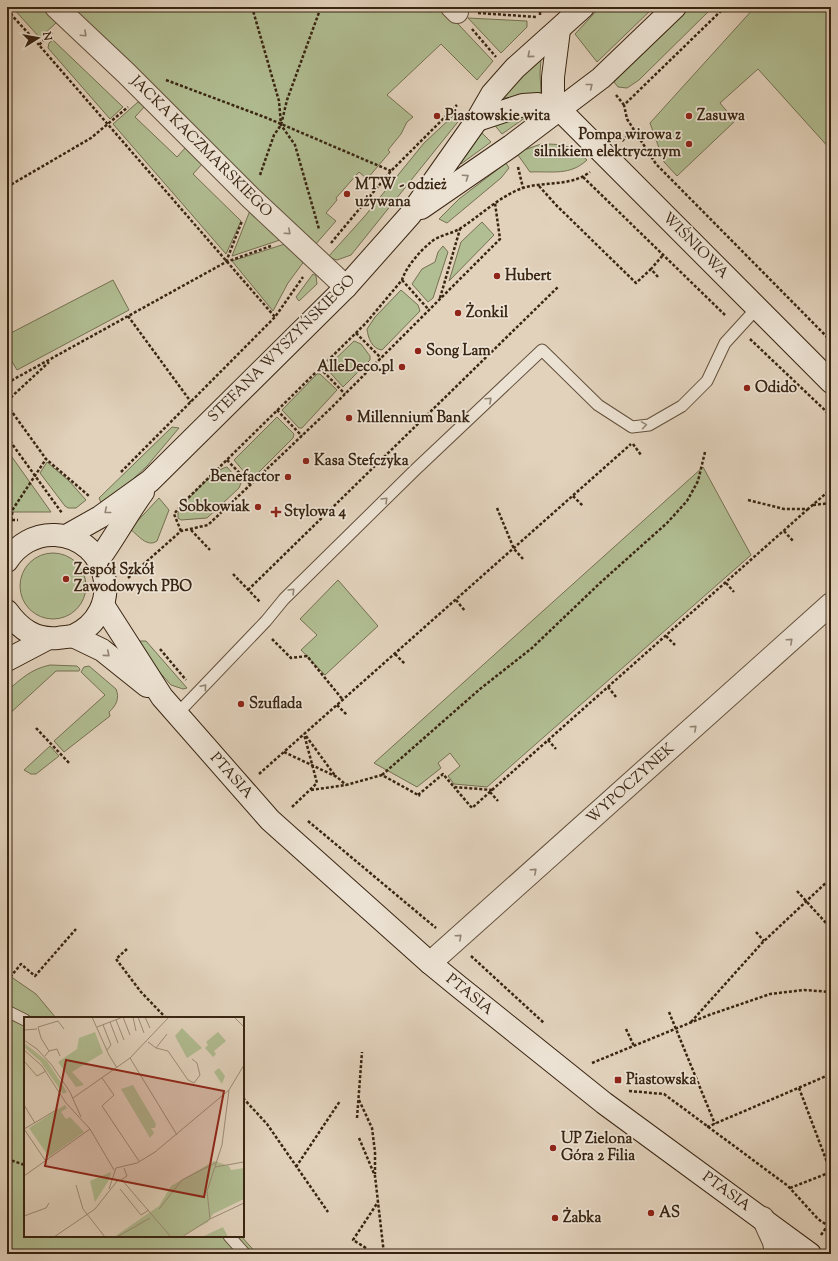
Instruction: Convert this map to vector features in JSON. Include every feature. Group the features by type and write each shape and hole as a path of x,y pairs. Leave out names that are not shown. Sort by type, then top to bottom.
{"street":[{"name":"JACKA KACZMARSKIEGO","path":"56,7 126,73 251,198 346,287"},
{"name":"STEFANA WYSZYŃSKIEGO","path":"67,526 100,517 150,481 346,287 410,215 477,120 492,94 516,68 583,7"},
{"name":"STEFANA WYSZYŃSKIEGO","path":"410,215 506,149 601,78 675,7"},
{"path":"559,30 553,77 553,94 560,110"},
{"path":"477,120 523,104 538,104 560,110"},
{"name":"WIŚNIOWA","path":"560,110 831,382"},
{"name":"STEFANA WYSZYŃSKIEGO","path":"99,560 150,481"},
{"path":"7,562 14,534 44,534 67,526 99,560 106,580 103,605 93,622 73,636 47,639 7,660"},
{"name":"WYPOCZYNEK","path":"430,963 831,604"},
{"name":"PTASIA","path":"103,605 162,697 270,820 430,963 604,1103 763,1218 814,1246"},
{"path":"7,611 16,624 31,634 47,639"},
{"name":"PTASIA","path":"73,636 102,650 162,697"},
{"path":"763,1218 774,1242 776,1254"}],"lane":[{"path":"177,714 271,614 415,470 542,350 598,405 632,427 649,425 682,406 707,381 725,343 757,308"},
{"path":"7,1010 24,1019"},
{"path":"230,1237 245,1254"}],"path":[{"path":"252,7 279,101 281,125 295,145 320,232"},
{"path":"226,262 274,135 281,125 287,100 321,7"},
{"path":"358,7 454,10 540,17"},
{"path":"534,23 540,17 540,7"},
{"path":"624,105 725,7"},
{"path":"7,10 275,317"},
{"path":"454,10 500,60"},
{"path":"39,45 55,29"},
{"path":"7,46 11,51"},
{"path":"160,78 281,125 391,171"},
{"path":"613,92 624,105 627,119 656,164 831,341"},
{"path":"327,248 391,171 461,102"},
{"path":"7,187 91,138 108,124"},
{"path":"621,142 633,130"},
{"path":"515,162 521,175 523,188"},
{"path":"181,531 174,514 182,503 356,332 402,280 404,272 432,241 460,228 496,203 523,188 572,181 583,177 596,168"},
{"path":"583,177 831,416"},
{"path":"539,186 556,205 636,283 664,255"},
{"path":"125,580 181,531 208,525 345,394 500,239 496,203"},
{"path":"440,299 460,228"},
{"path":"7,383 226,262 294,238"},
{"path":"651,269 658,277"},
{"path":"118,474 275,317 306,272"},
{"path":"402,280 429,310"},
{"path":"248,590 559,286"},
{"path":"128,316 191,402"},
{"path":"356,332 381,358"},
{"path":"7,401 52,359"},
{"path":"320,368 345,394"},
{"path":"7,405 46,459 94,501"},
{"path":"277,410 302,436"},
{"path":"257,775 514,549 632,443 649,425"},
{"path":"7,437 35,476 67,526"},
{"path":"632,443 641,455"},
{"path":"311,790 346,785 382,775 474,695 532,648 600,583 667,523 687,502 698,481 705,452"},
{"path":"14,534 13,509 46,459"},
{"path":"227,460 251,485"},
{"path":"382,775 419,795 443,774 472,808 831,489"},
{"path":"573,496 583,506"},
{"path":"748,500 784,509 808,509"},
{"path":"813,505 831,503"},
{"path":"497,508 514,549 523,559"},
{"path":"7,514 14,534"},
{"path":"7,520 14,534"},
{"path":"14,534 25,520"},
{"path":"191,529 210,550"},
{"path":"784,531 793,540"},
{"path":"233,574 271,614"},
{"path":"726,583 734,592"},
{"path":"456,600 465,610"},
{"path":"260,627 291,658 307,656 343,700"},
{"path":"666,636 675,645"},
{"path":"395,654 404,664"},
{"path":"608,687 616,697"},
{"path":"337,705 347,715"},
{"path":"36,728 70,764"},
{"path":"304,734 337,777 346,785"},
{"path":"292,807 317,783 304,734"},
{"path":"548,740 556,749"},
{"path":"284,752 337,777"},
{"path":"254,771 260,779"},
{"path":"454,787 491,791 498,801"},
{"path":"286,803 296,811"},
{"path":"305,818 454,942 549,1028"},
{"path":"691,1023 764,941 831,878"},
{"path":"797,891 826,923"},
{"path":"7,981 21,964 35,976 76,929"},
{"path":"756,932 764,941"},
{"path":"127,949 116,959 141,992 165,1017"},
{"path":"594,1069 589,1064 675,1029 770,994 804,990 831,992"},
{"path":"669,1012 714,1124"},
{"path":"626,1029 634,1046"},
{"path":"358,1118 362,1052"},
{"path":"707,1127 831,1074"},
{"path":"624,1088 630,1092 664,1094 790,1188 818,1219 831,1228"},
{"path":"798,1088 831,1172 831,1183"},
{"path":"244,1099 267,1124 328,1212"},
{"path":"359,1100 372,1128 375,1152 375,1176 384,1254"},
{"path":"296,1167 340,1101"},
{"path":"359,1138 375,1176"},
{"path":"7,1159 24,1166"},
{"path":"790,1188 831,1172"},
{"path":"366,1248 353,1240 378,1202"},
{"path":"814,1246 828,1225"}],"green space":[{"path":"12,7 43,7 58,21 40,38"},
{"path":"83,7 442,7 493,61 477,80 441,44 387,95 413,117 407,122 401,134 388,150 390,152 367,179 359,172 336,198 337,200 326,213 336,221 314,246 76,15"},
{"path":"600,7 654,7 597,62 575,34"},
{"path":"690,7 713,7 639,80 627,88 618,87 614,82"},
{"path":"755,7 831,7 831,150 758,69 720,103 735,121 677,176 664,162 650,123"},
{"path":"468,18 527,21 527,27 501,53"},
{"path":"53,40 123,107 110,119 48,48 49,43"},
{"path":"541,58 541,93 505,98 502,96"},
{"path":"138,102 145,106 135,117 177,157 186,147 203,163 193,174 241,221 226,254 113,124"},
{"path":"454,115 461,118 351,255 337,260 328,257 364,217 424,143"},
{"path":"529,115 502,134 492,122"},
{"path":"482,133 491,142 461,164 459,161"},
{"path":"541,144 566,146 576,151 587,160 581,165 567,171 530,172 518,155 524,150"},
{"path":"506,163 509,168 501,178 447,223 439,219 459,199"},
{"path":"251,208 283,239 232,256"},
{"path":"482,222 494,235 449,281 461,242"},
{"path":"288,243 305,260 288,283 273,311 232,261"},
{"path":"443,246 448,252 433,298 428,302 412,284 422,269 435,262 438,252"},
{"path":"313,274 316,276 317,284 299,301 296,297"},
{"path":"113,280 129,310 17,370 7,353 7,335"},
{"path":"401,290 418,305 420,311 382,350 376,348 368,336 367,329 375,317"},
{"path":"354,341 361,344 370,356 370,360 343,387 326,368"},
{"path":"317,374 320,374 337,390 302,428 299,428 282,410"},
{"path":"277,417 294,434 293,438 251,480 234,460"},
{"path":"172,427 179,428 147,466 103,507 99,498"},
{"path":"7,450 51,512 7,512"},
{"path":"47,462 69,481 86,500 76,508 68,508 65,506 40,473"},
{"path":"227,467 241,483 239,488 207,518 181,520 178,518 178,513 181,508 193,494 215,473"},
{"path":"703,467 751,555 487,787 454,784 448,776 460,766 450,753 438,763 441,768 417,787 374,763"},
{"path":"159,498 169,510 157,541 150,543 143,540 130,529"},
{"path":"47,553 59,553 71,558 81,568 86,580 84,599 71,614 59,619 47,619 35,614 25,604 20,592 20,580 25,568 35,558"},
{"path":"338,580 378,626 325,675 301,650 317,635 300,619"},
{"path":"132,641 146,641 187,688 183,689 171,685"},
{"path":"50,665 77,666 80,669 79,671 56,671 7,716 7,691 32,672"},
{"path":"89,666 116,689 118,696 117,702 109,712 110,716 64,752 54,741 105,695 81,672 84,667"},
{"path":"50,746 59,756 36,774 31,774 24,770"},
{"path":"7,974 36,994 55,1017 24,1017 24,1237 242,1237 257,1254 7,1254"}],"place":[{"name":"Piastowskie wita","path":"437,116"},
{"name":"Zasuwa","path":"689,116"},
{"name":"Pompa wirowa z silnikiem elektrycznym","path":"689,144"},
{"name":"MTW - odzież używana","path":"347,194"},
{"name":"Hubert","path":"497,276"},
{"name":"Żonkil","path":"458,313"},
{"name":"Song Lam","path":"418,351"},
{"name":"AlleDeco.pl","path":"402,367"},
{"name":"Odido","path":"747,388"},
{"name":"Millennium Bank","path":"349,418"},
{"name":"Kasa Stefczyka","path":"306,461"},
{"name":"Benefactor","path":"288,477"},
{"name":"Sobkowiak","path":"258,507"},
{"name":"Stylowa 4","path":"276,512"},
{"name":"Zespół Szkół Zawodowych PBO","path":"66,579"},
{"name":"Szuflada","path":"241,704"},
{"name":"Piastowska","path":"618,1080"},
{"name":"UP Zielona Góra 2 Filia","path":"553,1148"},
{"name":"AS","path":"651,1213"},
{"name":"Żabka","path":"555,1218"}]}
